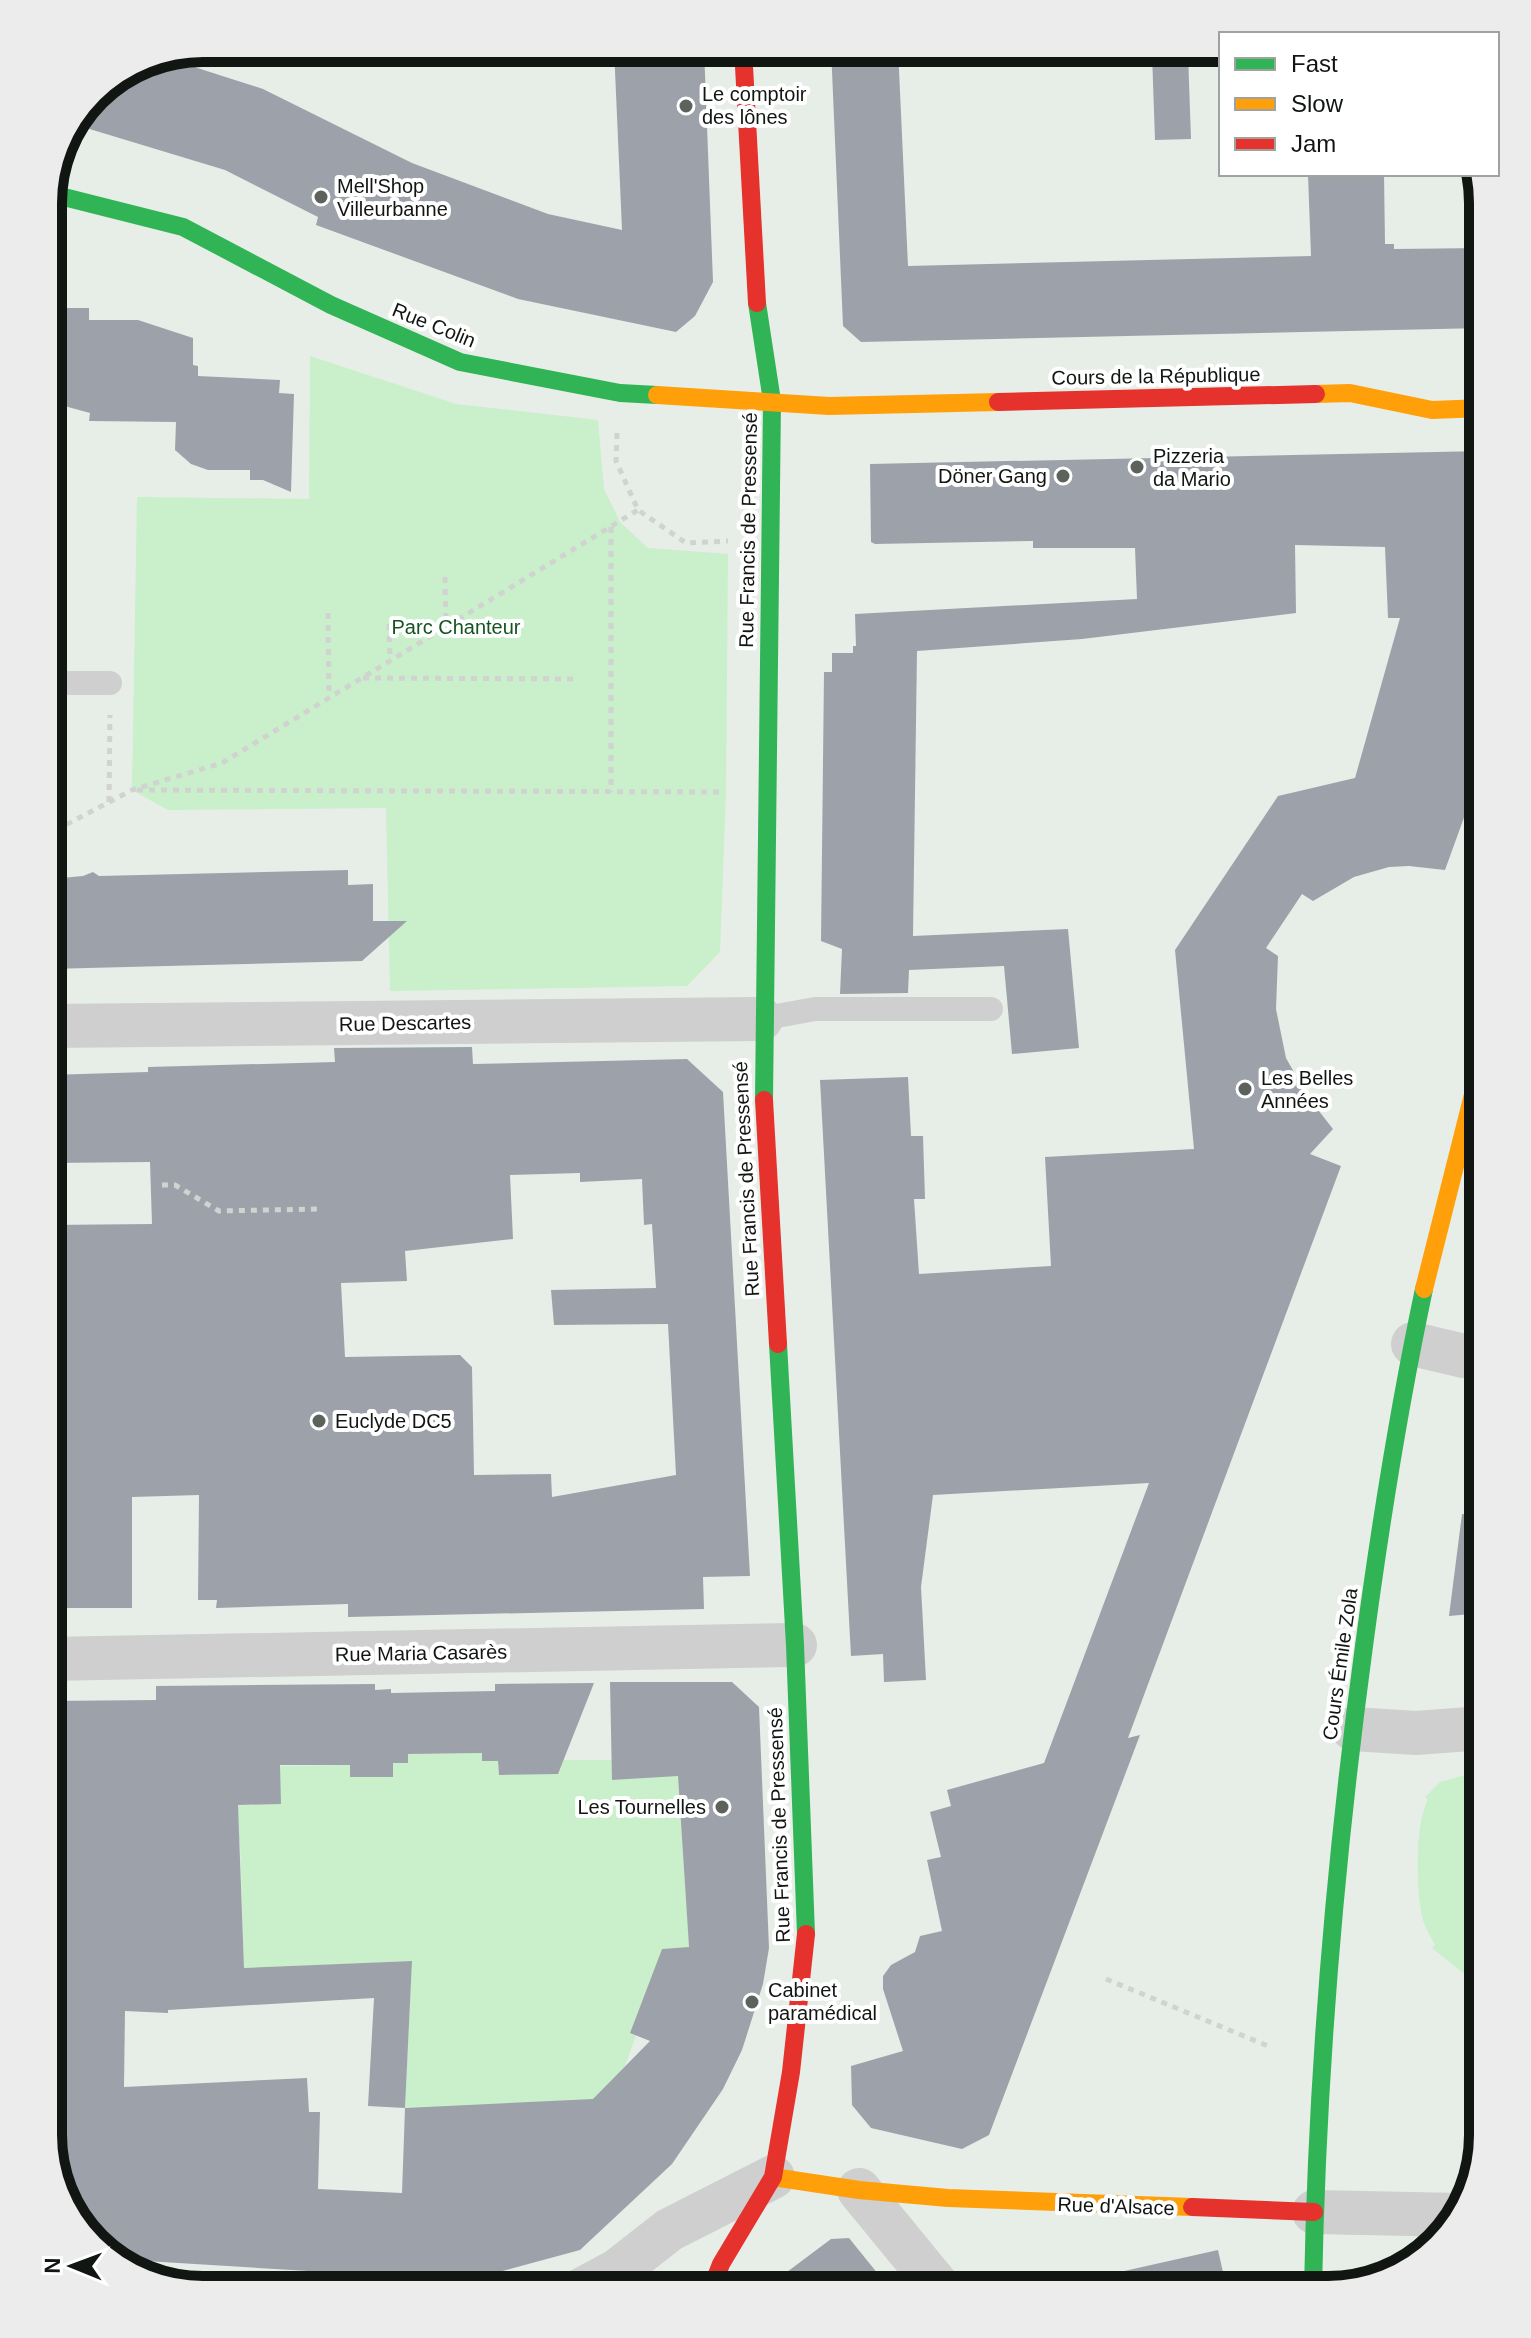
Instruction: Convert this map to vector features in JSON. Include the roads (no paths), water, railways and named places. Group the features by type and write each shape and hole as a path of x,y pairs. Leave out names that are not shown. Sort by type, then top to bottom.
{"street":[{"name":"Rue Francis de Pressensé","path":"716,2276 773,2177 791,2072 806,1939 795,1645 761,1019 772,401 757,311 744,62"},
{"name":"Rue Colin","path":"62,197 183,227 331,305 460,362 620,393 829,406"},
{"name":"Cours de la République","path":"829,406 1350,393 1432,410 1469,409"},
{"name":"Rue Descartes","path":"62,1026 761,1019"},
{"name":"Cours Émile Zola","path":"1313,2276 1316,2144 1331,1919 1353,1729 1385,1504 1413,1344 1433,1247 1469,1109"},
{"path":"1413,1344 1469,1355"},
{"name":"Rue Maria Casarès","path":"62,1659 795,1645"},
{"path":"1353,1729 1416,1733 1469,1729"},
{"path":"607,2276 669,2230 773,2177"},
{"name":"Rue d'Alsace","path":"773,2177 859,2190 1018,2202 1444,2215"},
{"path":"859,2190 930,2276"}],"lane":[{"path":"62,683 110,683"},
{"path":"761,1019 815,1009 991,1009"}],"place":[{"name":"Le comptoir des lônes","path":"686,106"},
{"name":"Mell'Shop Villeurbanne","path":"321,197"},
{"name":"Pizzeria da Mario","path":"1137,467"},
{"name":"Döner Gang","path":"1063,476"},
{"name":"Les Belles Années","path":"1245,1089"},
{"name":"Euclyde DC5","path":"319,1421"},
{"name":"Les Tournelles","path":"722,1807"},
{"name":"Cabinet paramédical","path":"752,2002"}],"park label":[{"name":"Parc Chanteur","path":"456,627"}]}
